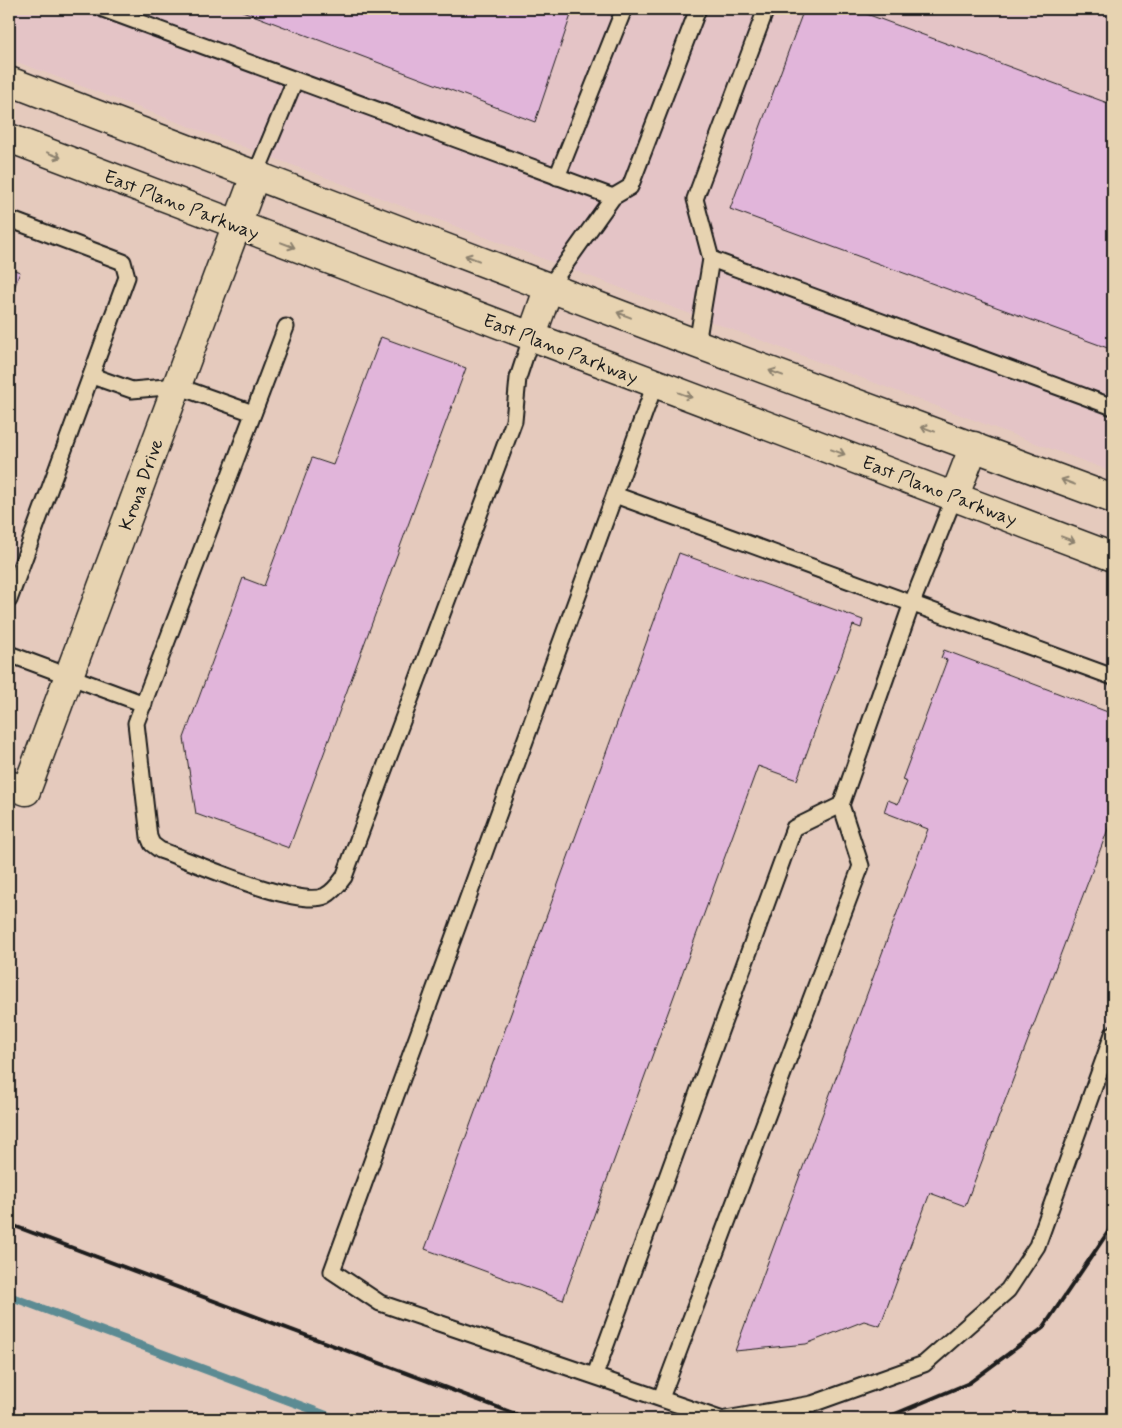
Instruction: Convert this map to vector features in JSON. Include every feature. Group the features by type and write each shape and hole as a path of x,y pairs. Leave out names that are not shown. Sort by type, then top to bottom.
{"main road":[{"path":"9,81 696,344 1113,499"},
{"name":"East Plano Parkway","path":"9,138 531,338 955,495 1113,557"},
{"name":"Krona Drive","path":"15,791 69,676 255,176"},
{"path":"531,338 549,287"},
{"path":"955,495 974,446"}],"lane":[{"path":"103,9 613,197"},
{"path":"557,177 624,9"},
{"path":"549,287 613,197 630,187 698,9"},
{"path":"696,344 711,258 695,199 766,9"},
{"path":"255,176 296,80"},
{"path":"9,219 123,262 127,277 9,600"},
{"path":"711,258 1113,407"},
{"path":"286,327 136,723 149,837 152,844 160,850 297,898 311,899 324,896 337,886 344,877 514,421 518,378 531,338"},
{"path":"92,376 132,390 177,386 253,413"},
{"path":"655,384 332,1271 380,1303 720,1419"},
{"path":"615,495 1113,677"},
{"path":"661,1398 861,866 841,805 912,603 955,495"},
{"path":"9,654 144,704"},
{"path":"595,1375 794,828 841,805"},
{"path":"726,1419 812,1404 924,1364 1008,1290 1037,1246 1113,1034"}],"shaded area":[{"path":"9,9 1113,9 1113,472 9,59"}],"building":[{"path":"237,9 573,9 535,122"},
{"path":"804,9 853,9 1113,105 1113,350 730,209"},
{"path":"9,268 20,272 9,302"},
{"path":"381,337 466,368 289,848 196,814 184,738 243,578 264,586 312,458 333,465"},
{"path":"679,553 863,620 861,628 853,625 797,780 758,766 563,1300 425,1249"},
{"path":"944,650 1113,714 1113,816 965,1206 930,1193 880,1326 864,1321 806,1344 735,1351 928,829 884,812 888,800 898,804 907,782 902,780 947,660 941,658"}],"waterway":[{"path":"9,1296 337,1419"}],"railway":[{"path":"883,1419 969,1383 1043,1328 1108,1232 1113,1219"},
{"path":"9,1224 529,1419"}]}
